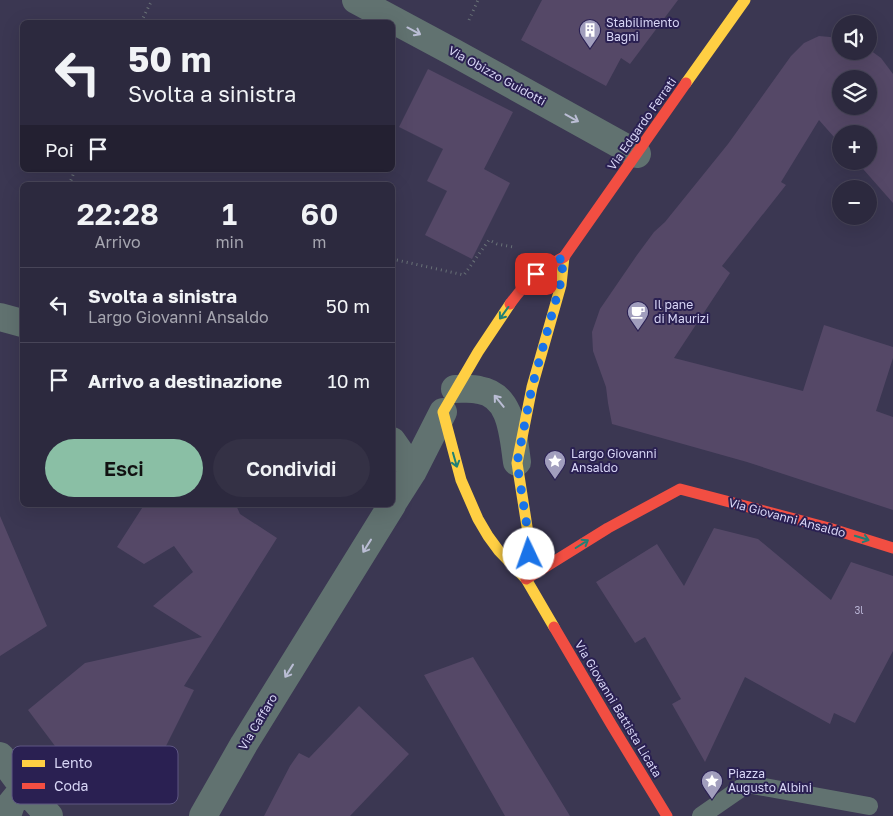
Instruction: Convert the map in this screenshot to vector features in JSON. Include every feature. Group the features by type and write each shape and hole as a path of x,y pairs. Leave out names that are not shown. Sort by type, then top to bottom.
{"street":[{"name":"Via Obizzo Guidotti","path":"356,0 393,20"},
{"name":"Via Edgardo Ferrati","path":"564,257 743,3"},
{"name":"Via Obizzo Guidotti","path":"395,21 637,154"},
{"path":"395,500 413,471 468,365 483,342 521,290 536,274 564,257"},
{"path":"517,463 532,387 560,285 564,257"},
{"path":"0,318 20,323"},
{"path":"449,400 480,390 493,394 499,399 510,421 528,533 529,554 526,579"},
{"path":"449,400 454,459 467,497 478,520 499,550 526,579"},
{"path":"395,444 413,471"},
{"name":"Via Giovanni Ansaldo","path":"526,579 608,528 680,490 830,528 893,548"},
{"name":"Via Caffaro","path":"203,816 244,744 391,507"},
{"name":"Via Giovanni Battista Licata","path":"526,579 667,816"},
{"path":"0,756 12,772"},
{"path":"7,816 12,803"},
{"path":"38,804 49,816"}],"lane":[{"path":"700,816 748,784 869,806"}],"path":[{"path":"142,20 152,0"},
{"path":"468,21 478,0"},
{"path":"395,260 464,275 489,240"}],"building":[{"name":"Stabilimento Bagni","path":"542,0 678,0 630,64 621,58 606,86 521,40"},
{"path":"819,36 832,37 832,60 877,60 877,55 893,74 893,203 877,185 877,180 873,180 864,170 877,170 877,125 832,125 832,135 819,120 781,182 786,185 722,266 730,273 674,358 803,391 824,325 893,347 893,358 876,411 893,417 893,510 747,462 612,424 606,387 593,351 592,332 600,309 654,232 665,222 728,144 791,56 804,43"},
{"path":"428,69 513,112 484,169 510,183 472,259 425,235 447,191 427,181 443,149 399,127"},
{"path":"143,507 237,507 240,514 277,538 184,686 194,690 166,746 55,746 28,710 85,663 202,637 153,606 193,572 174,546 144,564 117,547"},
{"path":"0,516 47,626 0,656"},
{"path":"714,528 758,539 831,600 851,562 893,576 893,651 855,723 834,713 830,724 745,677 705,762 672,704 681,699 645,637 635,643 596,582 657,544 684,586"},
{"path":"473,657 570,816 505,816 424,675"},
{"path":"359,706 409,754 350,816 264,816 290,766 299,753 309,758"}],"traffic: slow":[{"path":"686,83 745,0"},
{"path":"526,579 529,554 528,533 517,463 532,387 561,285 564,257"},
{"path":"510,304 478,352 443,412 461,480 478,519 499,551 526,579 554,627"}],"traffic: jam":[{"path":"510,304 534,277 564,257 686,83"},
{"path":"526,579 608,528 680,489 829,528 893,548"},
{"path":"554,627 667,816"}],"place":[{"name":"Stabilimento Bagni","path":"590,49"},
{"name":"Il pane di Maurizi","path":"638,331"},
{"name":"Largo Giovanni Ansaldo","path":"555,480"},
{"name":"Piazza Augusto Albini","path":"712,800"}],"route":[{"path":"529,554 528,533 517,463 538,361 560,285 564,257 536,274"}]}
